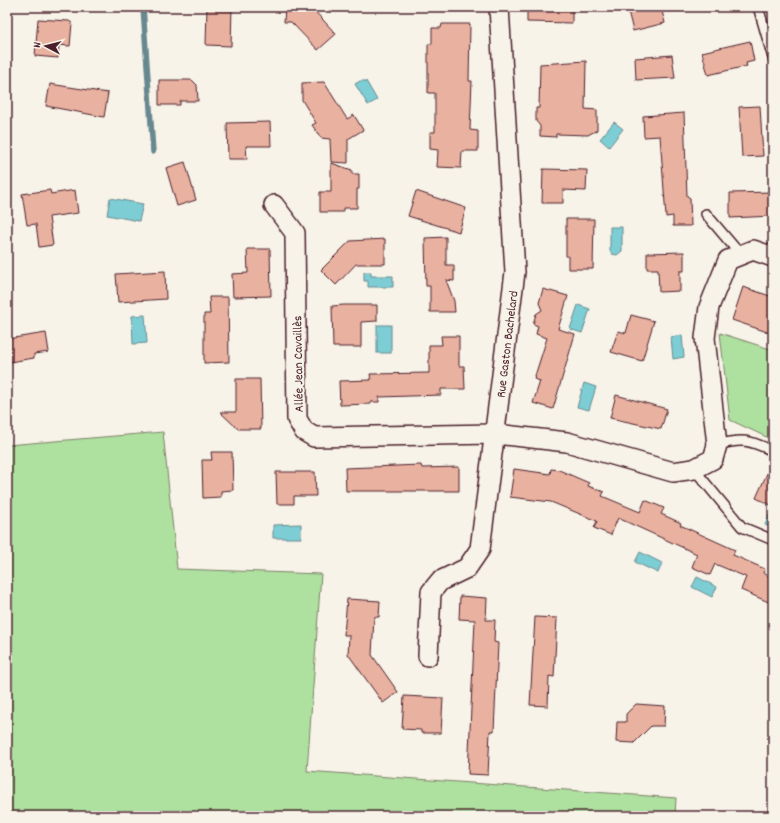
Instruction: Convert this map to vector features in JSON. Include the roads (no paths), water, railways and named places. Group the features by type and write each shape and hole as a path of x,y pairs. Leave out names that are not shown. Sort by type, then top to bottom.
{"street":[{"name":"Rue Gaston Bachelard","path":"428,656 431,592 440,581 468,568 480,549 496,434 515,272 499,7"},
{"name":"Allée Jean Cavaillès","path":"274,205 295,233 298,419 304,431 314,437 496,434 567,442 673,472 694,468 713,458 717,445"},
{"path":"717,445 705,338 709,307 728,260 753,250 773,257"}],"lane":[{"path":"759,10 773,58"},
{"path":"706,214 740,254"},
{"path":"717,445 734,440 752,441 773,451"},
{"path":"694,468 742,526 773,540"}],"water":[{"path":"360,81 366,81 377,100 368,105 355,84"},
{"path":"614,122 623,129 609,147 600,139"},
{"path":"110,198 143,204 139,221 107,215"},
{"path":"610,227 622,227 622,251 617,255 612,254 610,251"},
{"path":"364,272 371,272 371,276 393,276 393,287 368,287 368,281 364,281"},
{"path":"578,305 590,309 582,333 570,329"},
{"path":"145,315 147,343 133,344 132,316"},
{"path":"377,325 391,325 391,353 377,353"},
{"path":"682,335 684,357 673,359 671,337"},
{"path":"584,383 596,387 589,410 577,407"},
{"path":"771,511 773,512 773,528 765,525"},
{"path":"301,524 301,538 273,538 273,525"},
{"path":"640,552 662,563 658,573 635,562"},
{"path":"697,577 717,587 712,597 692,587"}],"waterway":[{"path":"143,7 153,152"}]}
